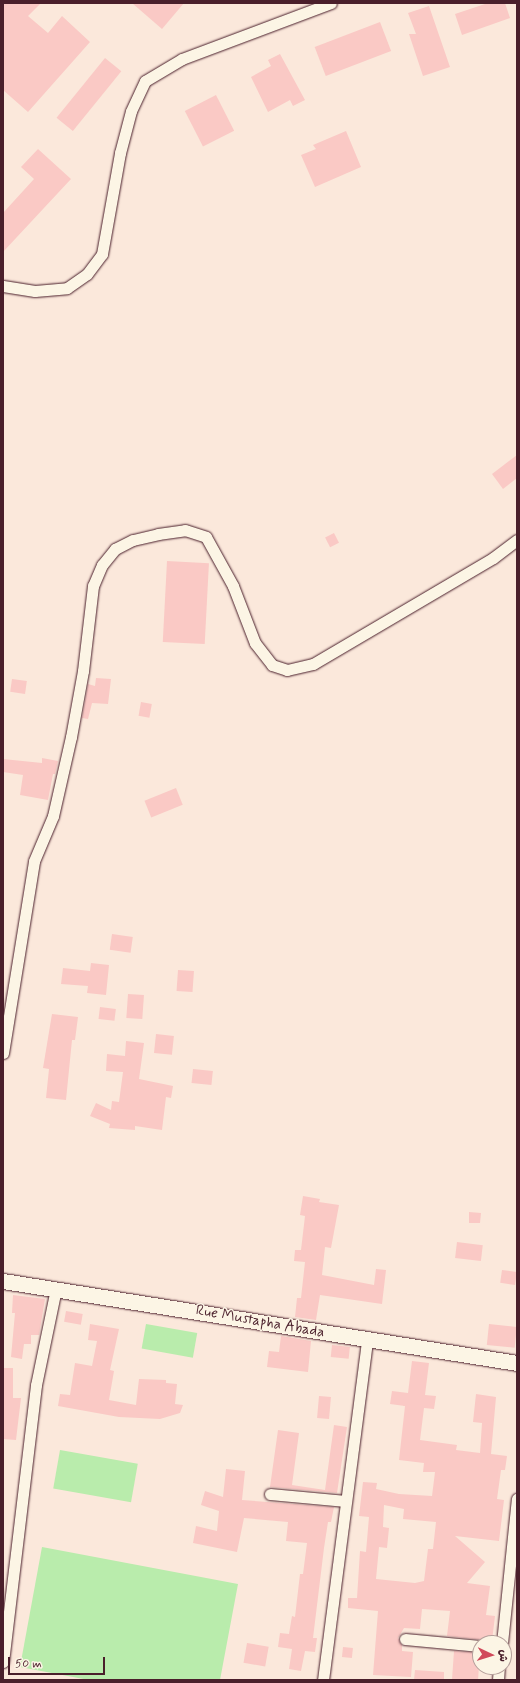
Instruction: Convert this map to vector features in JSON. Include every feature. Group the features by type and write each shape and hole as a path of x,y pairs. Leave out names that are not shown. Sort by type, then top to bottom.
{"main road":[{"name":"Rue Mustapha Abada","path":"3,1281 56,1288 367,1340 517,1363"}],"street":[{"path":"3,286 35,291 66,288 86,274 102,254 120,152 131,112 145,81 182,59 331,3"},
{"path":"3,1053 34,861 53,816 71,737 83,671 93,586 102,565 115,549 133,540 172,532 197,532 206,537 233,586 254,644 272,665 287,670 313,664 493,558 517,540"},
{"path":"3,1662 36,1385 56,1288"},
{"path":"323,1680 367,1340"},
{"path":"270,1494 346,1501"},
{"path":"503,1635 517,1499"},
{"path":"405,1639 472,1645"}],"green space":[{"path":"146,1324 197,1333 193,1358 142,1349"},
{"path":"60,1450 138,1464 131,1502 53,1488"},
{"path":"42,1547 238,1584 220,1680 89,1680 20,1667"}],"building":[{"path":"3,3 41,3 28,16 48,33 62,16 90,42 28,112 3,90"},
{"path":"132,3 184,3 162,29"},
{"path":"488,3 505,3 510,18 462,35 455,14"},
{"path":"429,6 450,67 423,76 409,34 416,34 408,13"},
{"path":"380,22 391,51 326,76 315,47"},
{"path":"280,54 305,100 293,106 290,100 268,112 251,77 271,66 268,60"},
{"path":"105,58 121,71 73,131 57,118"},
{"path":"216,95 234,131 203,147 185,111"},
{"path":"346,131 361,167 315,187 301,155 316,149 313,145"},
{"path":"38,149 71,179 3,252 3,213 34,179 21,167"},
{"path":"517,455 517,478 503,489 492,474"},
{"path":"334,533 339,543 330,547 325,538"},
{"path":"167,561 209,563 205,644 163,642"},
{"path":"96,678 111,679 108,704 92,703 88,719 82,718 88,684 95,686"},
{"path":"12,679 27,681 25,694 10,692"},
{"path":"141,702 152,704 149,718 139,716"},
{"path":"42,758 58,761 55,774 53,774 48,800 20,795 23,775 3,772 3,759 42,763"},
{"path":"176,788 183,805 151,817 144,801"},
{"path":"112,934 133,937 131,953 110,950"},
{"path":"91,963 109,965 106,995 87,993 88,986 61,984 63,968 90,971"},
{"path":"178,970 194,971 192,992 177,991"},
{"path":"128,994 144,995 142,1019 126,1018"},
{"path":"100,1007 116,1009 114,1021 99,1019"},
{"path":"52,1014 78,1017 75,1040 72,1040 66,1100 46,1098 49,1069 43,1068"},
{"path":"156,1034 174,1036 172,1055 154,1053"},
{"path":"126,1041 144,1043 139,1079 173,1086 171,1098 166,1097 162,1130 135,1126 135,1130 109,1128 110,1124 90,1116 96,1103 111,1110 112,1101 119,1102 123,1072 106,1071 107,1054 125,1056"},
{"path":"193,1069 213,1071 211,1085 192,1083"},
{"path":"303,1196 320,1199 319,1202 339,1205 331,1248 325,1247 322,1275 374,1285 376,1269 386,1270 382,1304 320,1295 316,1320 295,1317 297,1298 301,1298 305,1262 294,1261 295,1250 301,1250 305,1216 300,1215"},
{"path":"469,1212 481,1213 480,1223 469,1223"},
{"path":"457,1242 483,1245 481,1261 455,1258"},
{"path":"502,1270 517,1272 515,1285 500,1283"},
{"path":"13,1295 45,1299 39,1335 31,1335 31,1344 24,1344 22,1359 11,1357 15,1313 12,1313"},
{"path":"66,1311 83,1314 81,1325 64,1322"},
{"path":"90,1324 119,1329 110,1370 114,1371 109,1400 136,1405 139,1379 166,1380 166,1383 177,1384 175,1404 183,1405 180,1413 160,1419 119,1417 58,1406 60,1394 70,1395 75,1363 92,1366 97,1341 88,1340"},
{"path":"489,1324 517,1327 515,1348 487,1345"},
{"path":"281,1336 311,1341 308,1372 267,1367 269,1351 279,1352"},
{"path":"332,1345 350,1347 349,1359 331,1357"},
{"path":"412,1361 429,1363 425,1395 436,1396 434,1409 424,1408 420,1440 457,1445 456,1450 480,1453 482,1423 473,1422 476,1394 496,1397 491,1454 507,1456 505,1470 501,1470 497,1499 504,1500 499,1541 455,1536 485,1562 467,1583 490,1586 486,1615 495,1616 493,1635 472,1635 472,1639 447,1636 450,1611 422,1609 420,1629 404,1628 398,1638 402,1645 402,1651 413,1652 411,1677 373,1675 378,1611 348,1608 348,1598 357,1598 360,1551 366,1552 369,1517 359,1516 363,1482 377,1483 376,1489 399,1494 432,1496 435,1472 423,1472 424,1463 399,1460 405,1406 390,1404 392,1391 408,1393","holes":["384,1505 404,1509 403,1519 436,1522 433,1549 428,1549 424,1581 415,1583 376,1579 379,1547 387,1548 389,1528 383,1527"]},
{"path":"3,1368 13,1368 13,1398 21,1398 16,1440 3,1439"},
{"path":"319,1396 331,1397 329,1419 317,1418"},
{"path":"334,1425 347,1427 337,1493 270,1487 278,1430 299,1433 292,1485 325,1490"},
{"path":"226,1469 245,1471 242,1500 334,1507 331,1522 328,1522 324,1548 313,1638 317,1638 315,1652 305,1651 301,1671 289,1669 292,1649 278,1647 280,1633 289,1634 292,1616 295,1617 300,1574 303,1574 307,1543 286,1541 288,1522 244,1518 237,1552 193,1543 196,1526 217,1531 219,1511 201,1505 205,1491 223,1497"},
{"path":"247,1643 269,1647 265,1667 244,1663"},
{"path":"343,1647 353,1648 352,1658 342,1657"},
{"path":"454,1651 472,1652 472,1675 478,1675 478,1680 452,1680"},
{"path":"415,1670 444,1672 444,1680 414,1680"}]}
